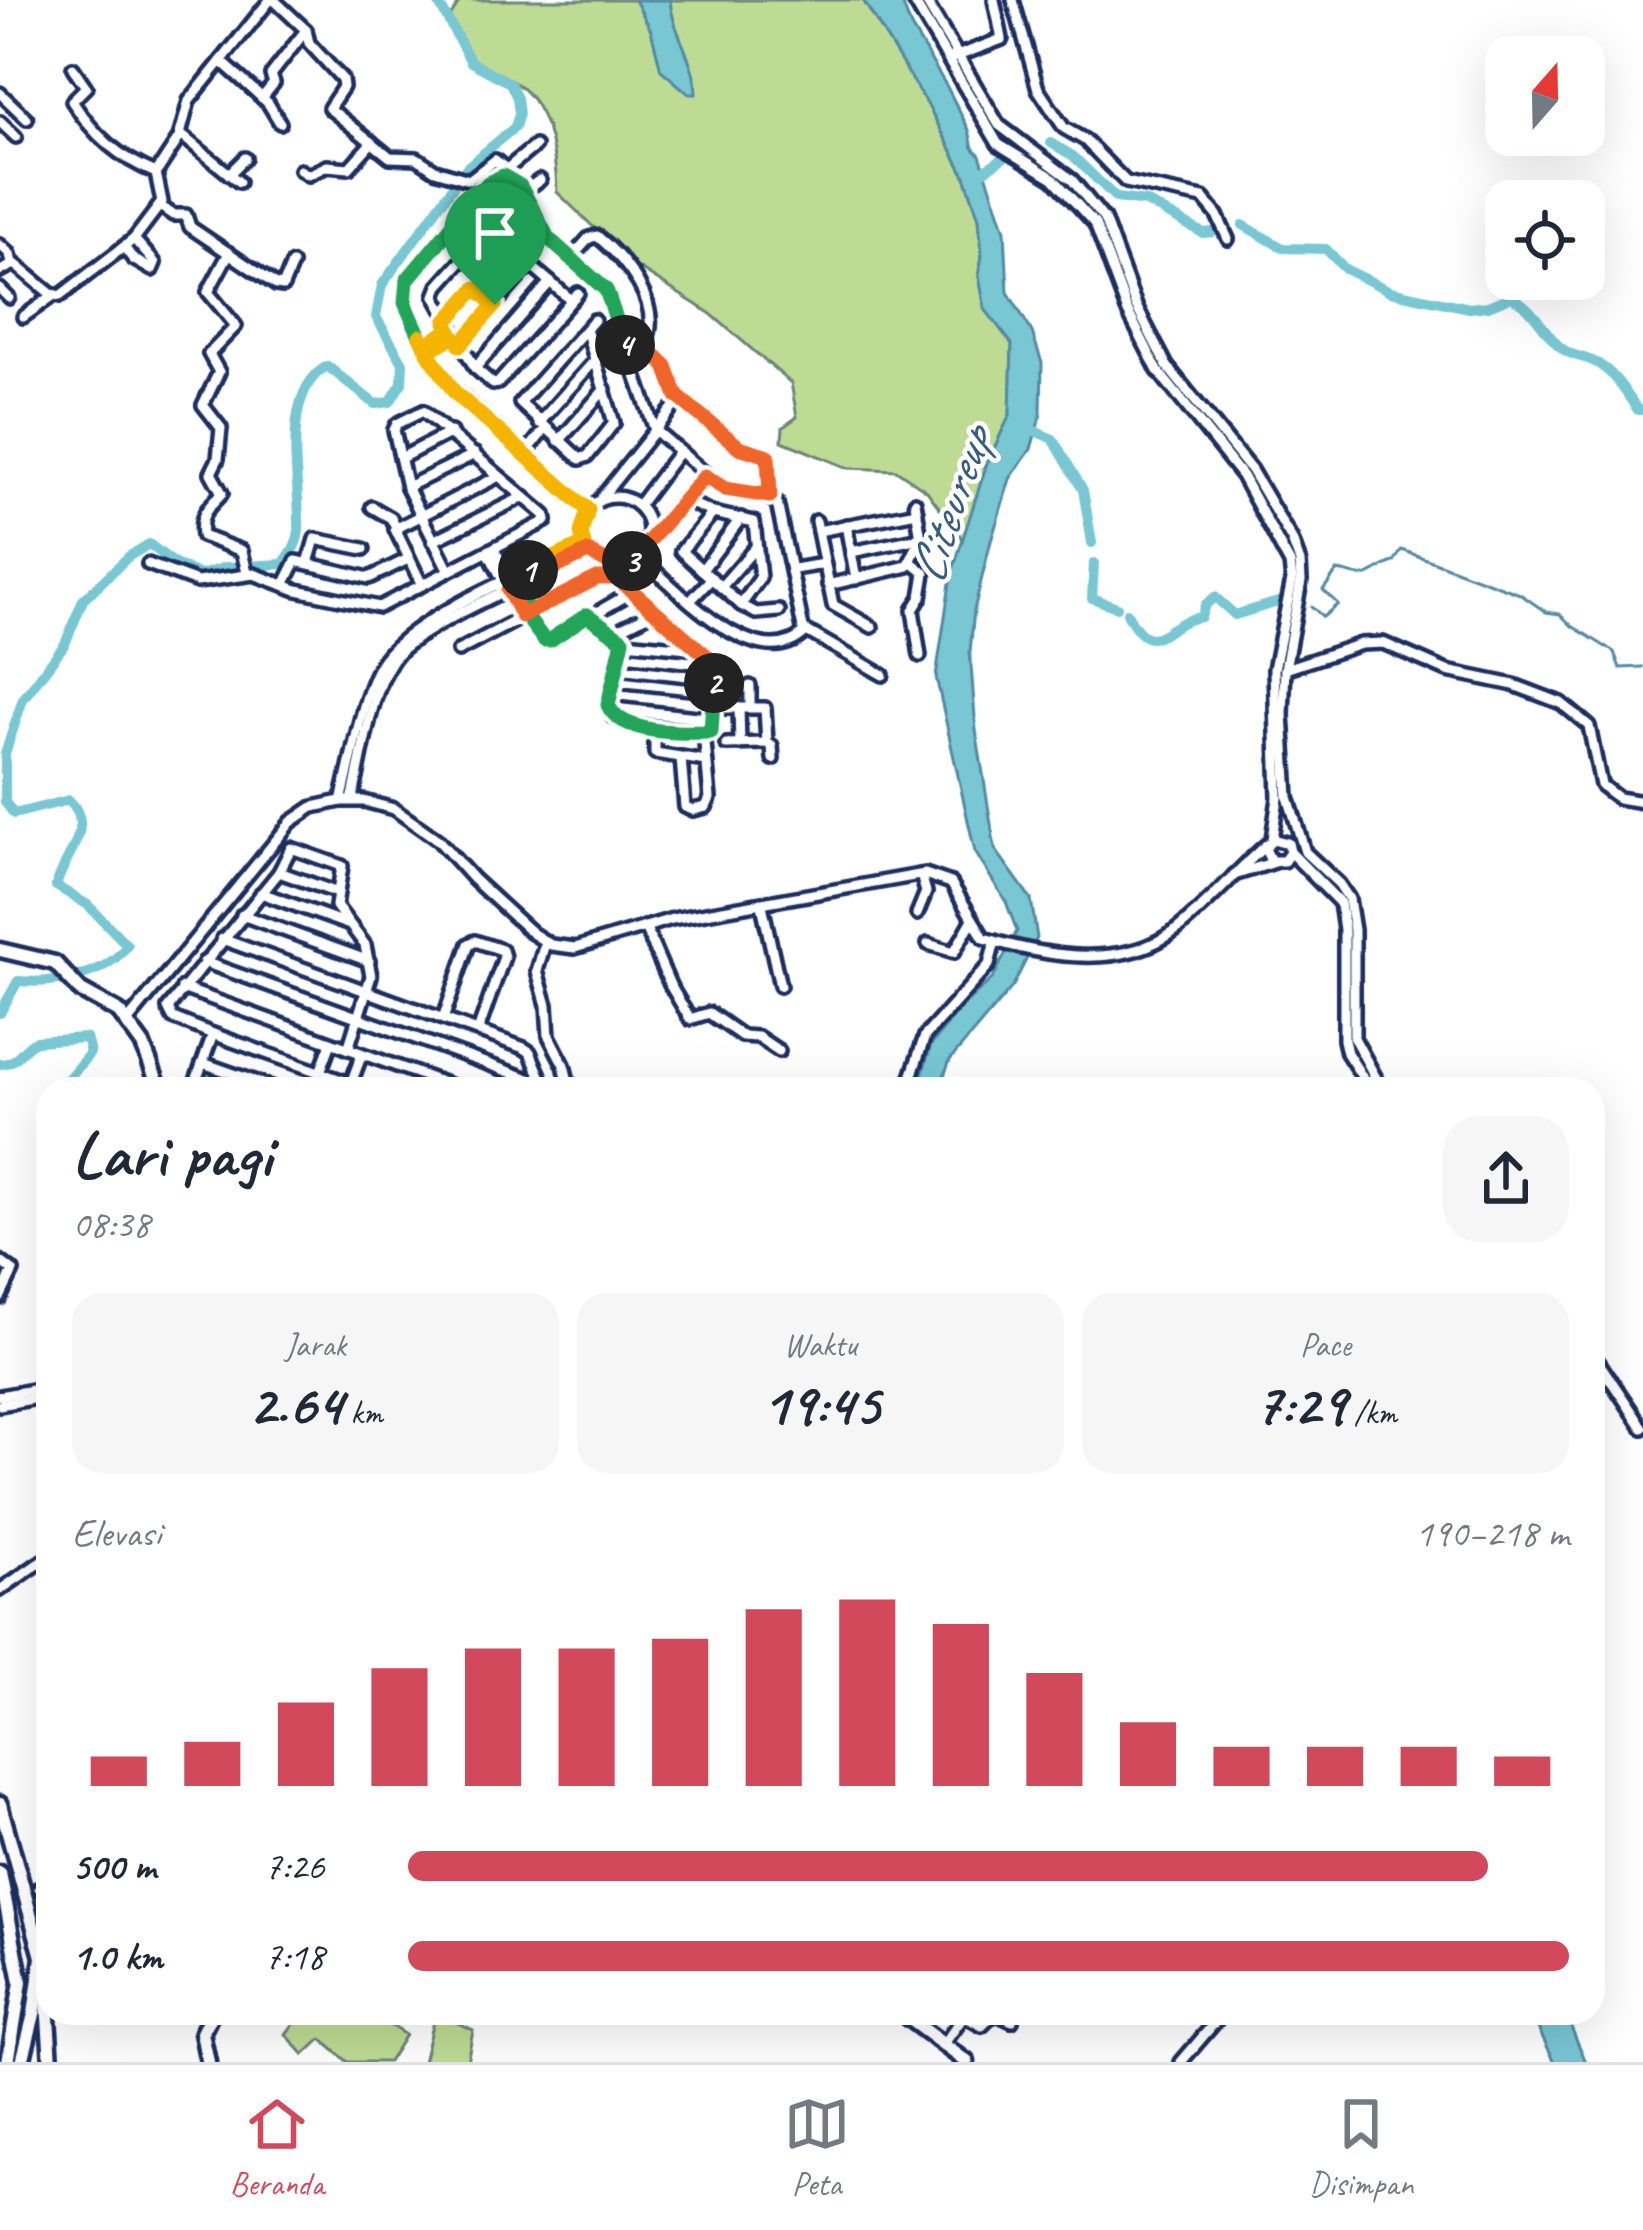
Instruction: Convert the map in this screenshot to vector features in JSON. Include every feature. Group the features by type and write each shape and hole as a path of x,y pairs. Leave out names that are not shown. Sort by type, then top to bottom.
{"main road":[{"path":"0,950 49,960 74,985 128,1021 155,1077"},
{"path":"0,1804 36,1920"},
{"path":"0,1873 21,1982 8,2058"},
{"path":"19,1958 28,1960 36,1948"},
{"path":"21,1982 36,1965"},
{"path":"22,2062 36,1999"},
{"path":"47,2025 51,2062"},
{"path":"206,2025 202,2033 208,2062"},
{"path":"917,2025 967,2062"}],"street":[{"path":"23,317 54,295 70,291 129,243 160,206 163,194 156,173 180,134 189,101 272,0 306,30 309,44 344,85 329,108 390,157 420,159 435,170 469,180 495,160 524,192 548,238 606,290 655,430 725,489 770,496"},
{"path":"913,0 999,125 1072,180 1104,219 1136,306 1167,366 1251,470 1292,540 1300,562 1300,581 1279,669 1288,797 1297,853 1339,884 1348,899 1354,930 1354,1038 1374,1077"},
{"path":"925,0 998,144 1066,188 1095,224 1126,310 1158,371 1242,476 1282,545 1292,580 1279,669 1278,798 1267,856 1311,873"},
{"path":"952,58 1002,38 994,0"},
{"path":"1013,0 1038,89 1064,128 1085,140 1126,182 1198,196 1217,215 1228,239"},
{"path":"262,98 274,83 270,76 306,30"},
{"path":"221,61 262,98 280,123"},
{"path":"73,68 86,86 72,98 84,121 119,155 156,173"},
{"path":"0,94 27,119"},
{"path":"0,122 16,137"},
{"path":"180,134 238,182"},
{"path":"300,170 310,175 327,166 349,168 373,142"},
{"path":"535,146 502,173 407,280 405,303 449,386 588,510"},
{"path":"229,174 245,158"},
{"path":"524,192 540,180"},
{"path":"160,206 173,215 186,215 190,226 279,286 292,264"},
{"path":"500,214 514,244 530,265 574,297 493,384 475,368 452,333 436,291 500,214"},
{"path":"573,256 596,236 635,278 651,322 644,345"},
{"path":"452,333 476,288 514,244"},
{"path":"0,245 10,254 12,264 54,295"},
{"path":"229,253 208,290 236,326 208,356 218,372 202,405 221,428 218,459 211,472 222,493 203,511 201,526 206,538 240,550 246,572"},
{"path":"0,271 12,264"},
{"path":"426,348 495,305 530,265"},
{"path":"475,368 550,282"},
{"path":"476,288 495,305"},
{"path":"0,289 9,298"},
{"path":"590,324 596,359 614,419 612,430 583,459 522,409 521,400 590,324"},
{"path":"627,349 644,345"},
{"path":"644,345 666,366 680,399 739,447 768,456 770,496 780,508 805,630 883,675"},
{"path":"525,454 560,400 596,359"},
{"path":"559,441 604,389"},
{"path":"680,399 588,510 581,533 586,548 613,565 639,556 648,539 705,476"},
{"path":"560,400 579,418"},
{"path":"148,564 197,582 246,572 375,607 422,585 491,550 546,520 426,412 394,428 407,487 449,571"},
{"path":"400,458 451,433"},
{"path":"638,506 678,453"},
{"path":"407,487 475,454"},
{"path":"396,528 499,476"},
{"path":"614,482 620,498"},
{"path":"433,541 523,497"},
{"path":"598,502 620,498 638,506 649,527 648,539"},
{"path":"693,504 713,513 760,521 755,548 760,578 742,605"},
{"path":"372,507 391,518 422,585"},
{"path":"828,585 904,568 911,562 921,538 916,507 846,525 817,526 828,585 836,609 872,627"},
{"path":"713,513 677,547 742,605 756,613 778,611"},
{"path":"702,570 741,518"},
{"path":"846,525 856,579"},
{"path":"851,551 921,538"},
{"path":"308,563 315,539 364,549"},
{"path":"346,801 383,678 395,656 407,644 509,584 586,548"},
{"path":"694,603 755,548"},
{"path":"491,550 525,615 546,641 634,591"},
{"path":"639,556 728,632 748,642 797,639 805,630"},
{"path":"284,585 294,562 373,578 408,559"},
{"path":"911,562 925,573 913,610 920,656"},
{"path":"794,568 824,564"},
{"path":"458,651 602,576 617,578 712,662 713,729 655,728 617,720 608,709 625,642"},
{"path":"614,632 656,611"},
{"path":"587,615 625,642 699,649"},
{"path":"1279,669 1361,644 1383,643 1440,668 1514,685 1561,703 1589,726 1601,785 1618,798 1643,802"},
{"path":"618,668 714,679"},
{"path":"740,744 750,686"},
{"path":"610,694 766,710 767,743"},
{"path":"655,728 654,752 706,761"},
{"path":"681,758 684,805 693,810 706,807 710,800 704,732"},
{"path":"726,744 767,743 772,746 772,759"},
{"path":"128,1021 291,822 313,807 346,801 384,806 419,824 545,943 566,949 672,919 921,875 939,876 951,884 980,934 1040,951 1103,957 1152,944 1182,924 1228,877 1273,841 1295,830"},
{"path":"1273,841 1288,842 1340,902 1344,1040 1364,1077"},
{"path":"330,1077 214,1034 170,1015 168,1008 295,848 342,866 335,892 338,912 365,946 369,961 369,992 348,1049"},
{"path":"1228,877 1297,853"},
{"path":"279,872 335,892"},
{"path":"917,914 926,892 921,875"},
{"path":"262,893 347,924"},
{"path":"762,905 780,986"},
{"path":"242,915 369,961"},
{"path":"928,944 954,952 972,921"},
{"path":"645,927 688,1018 709,1013 742,1036 758,1037 779,1051"},
{"path":"222,939 527,1050 540,1077"},
{"path":"911,1077 925,1036 989,965 998,942"},
{"path":"545,943 537,971 546,999 549,1036 567,1077"},
{"path":"443,1019 470,944 488,945 502,950 504,957 478,1031"},
{"path":"204,962 518,1077"},
{"path":"182,988 426,1077"},
{"path":"197,1077 214,1034"},
{"path":"320,1072 331,1042"},
{"path":"347,1077 362,1054"},
{"path":"202,1063 242,1077"},
{"path":"0,1262 13,1268 0,1298"},
{"path":"1605,1372 1643,1428"},
{"path":"0,1400 36,1394"},
{"path":"0,1590 36,1565"},
{"path":"8,2058 0,2027 19,2004"},
{"path":"49,2046 52,2025"},
{"path":"944,2045 958,2025"},
{"path":"1181,2062 1213,2025"}],"green space":[{"path":"461,0 863,0 965,176 979,218 979,276 985,308 1012,344 1010,415 987,463 963,540 927,491 896,470 848,468 782,441 783,427 797,417 791,383 711,314 632,264 557,192 549,135 531,97 515,83 476,66 460,47 448,20"},
{"path":"293,2025 390,2025 405,2035 388,2062 348,2062 321,2039 304,2055 286,2034"},
{"path":"432,2025 462,2025 473,2030 467,2062 423,2062"}],"water":[{"path":"635,0 670,0 696,94 689,94 661,70 651,30"},
{"path":"863,0 901,0 911,27 969,130 1005,230 1008,292 1032,332 1042,363 1041,414 1031,449 1010,479 991,541 974,610 970,652 976,730 995,849 1031,899 1037,938 1013,986 950,1060 944,1077 922,1077 931,1045 993,978 1017,931 1006,902 975,852 936,677 951,576 987,463 1010,415 1012,344 985,309 979,276 979,218 965,176"},
{"path":"1536,2025 1570,2025 1586,2062 1555,2062"}],"waterway":[{"path":"0,1013 18,981 78,976 106,965 127,945 88,905 56,886 79,831 77,810 69,800 14,814 5,802 5,754 23,699 65,644 83,600 128,557 149,544 175,564 201,575 226,567 283,564 299,530 295,442 302,397 327,366 375,404 390,402 402,383 403,363 376,317 382,285 467,167 515,127 519,114 510,83 471,62 437,0"},
{"path":"1051,143 1073,156 1116,198 1146,202 1203,233 1213,232"},
{"path":"976,176 1023,145"},
{"path":"1243,225 1283,248 1326,249 1345,269 1390,291 1469,308 1510,297 1517,300 1558,345 1606,369 1638,410 1643,410"},
{"path":"1028,428 1053,439 1083,490 1092,543"},
{"path":"1311,606 1323,617 1338,604 1323,590 1337,571 1368,575 1394,562 1402,550 1520,594 1546,612 1560,614 1614,652 1620,668 1643,667"},
{"path":"1094,563 1092,598 1117,607"},
{"path":"1127,613 1136,628 1152,638 1201,617 1205,605 1215,597 1235,615 1278,602"},
{"path":"0,1064 12,1061 36,1041 86,1038 90,1053 70,1077"}],"route":[{"path":"495,305 460,345 454,336 427,351 455,393 588,510 581,533 584,544 510,579 514,586 529,613 525,615 546,641 587,615 622,638 625,646 608,705 617,720 711,732 712,662 617,578 597,578 529,613 522,616 508,590 514,586 588,552 613,565 632,561 705,476 725,489 770,496 770,460 739,447 677,396 666,366 644,345 627,349 606,290 548,238 520,186 503,176 488,183 442,235 404,290 424,345 450,330 446,322 476,288 495,305"}],"water label":[{"name":"Citeureup","path":"949,505"}]}
